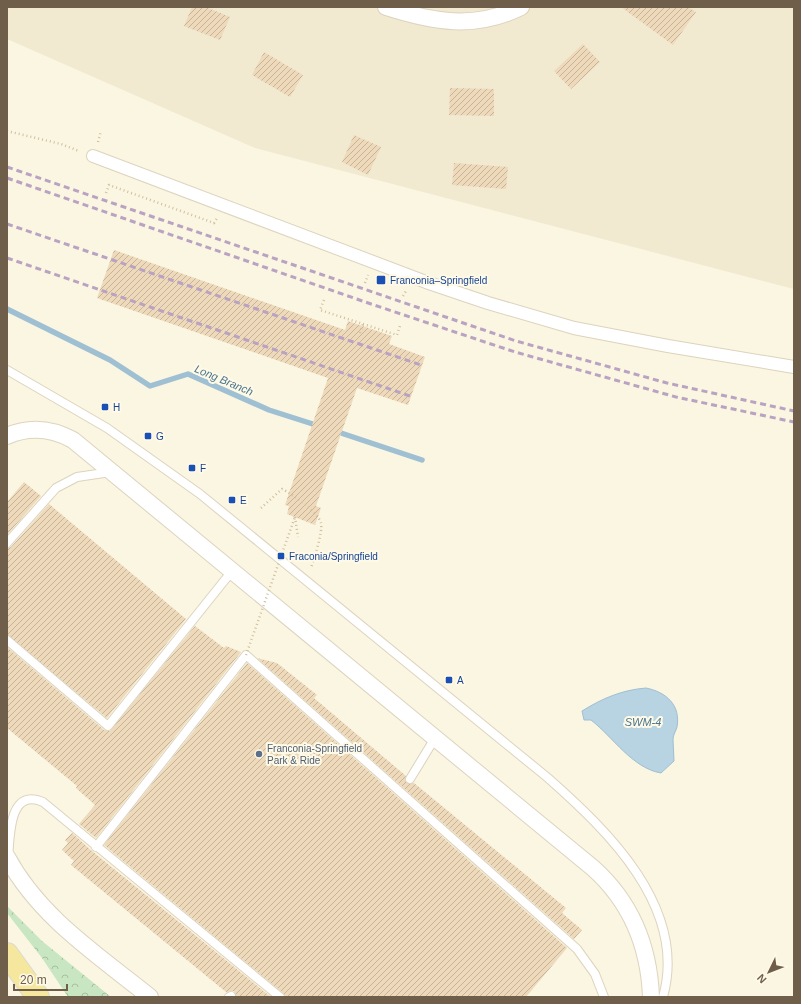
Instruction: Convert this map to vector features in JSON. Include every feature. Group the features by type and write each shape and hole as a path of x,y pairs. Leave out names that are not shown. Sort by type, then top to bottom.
{"main road":[{"path":"7,954 38,997"}],"street":[{"path":"386,7 421,18 463,21 494,17 521,7"},
{"path":"93,156 426,282 488,303 574,328 668,346 794,367"},
{"path":"7,436 32,429 54,431 73,440 593,868 612,885 629,911 637,927 648,964 651,997"},
{"path":"8,858 30,892 51,916 150,997"}],"lane":[{"path":"7,370 107,428 200,494 542,773 589,816 627,859 640,877 654,905 664,936 667,955 668,979 663,997"},
{"path":"7,543 44,499 56,488 68,480 88,475 112,472"},
{"path":"7,640 108,726 232,571"},
{"path":"96,847 246,655 583,956 595,974 604,997"},
{"path":"410,779 435,738"},
{"path":"8,858 13,814 21,803 32,799 38,800 49,806 96,847 280,997"}],"path":[{"path":"7,131 61,144 93,156"},
{"path":"106,193 109,185 214,223 223,204"},
{"path":"365,283 368,274"},
{"path":"324,300 320,310 396,335 400,326"},
{"path":"360,333 363,324"},
{"path":"261,508 282,489 289,492 318,516 320,520 321,523 316,553"},
{"path":"246,655 295,517 298,537"}],"shaded area":[{"path":"7,7 794,7 794,289 255,148 7,39"}],"green space":[{"path":"7,906 42,941 111,997 68,997 42,958 7,913"}],"water":[{"name":"SWM-4","path":"646,688 666,696 677,712 677,727 673,736 674,761 661,773 651,770 632,759 591,720 584,720 582,711 613,695"}],"building":[{"path":"192,7 206,7 230,17 220,40 184,26"},
{"path":"621,7 688,7 696,12 673,45"},
{"path":"583,44 600,62 571,89 554,71"},
{"path":"264,52 303,75 290,97 252,75"},
{"path":"450,88 494,89 494,116 449,115"},
{"path":"354,135 381,147 368,175 342,162"},
{"path":"454,163 508,167 506,189 452,185"},
{"path":"114,250 345,330 348,321 392,336 389,344 425,357 408,405 357,388 316,506 321,508 315,525 287,514 289,506 285,505 328,378 97,298"},
{"path":"24,482 41,496 7,535 7,502"},
{"path":"49,504 186,619 107,718 7,635 7,548 11,547"},
{"path":"195,626 224,648 226,646 241,652 96,838 79,824 95,805 76,788 77,786 7,728 7,647 104,730 110,731"},
{"path":"257,658 277,663 317,695 314,698 406,776 405,779 407,783 414,783 566,908 562,913 582,930 574,939"},
{"path":"247,663 567,948 526,997 285,997 283,993 104,845"},
{"path":"72,833 271,997 236,997 234,991 226,992 71,865 74,861 62,850 68,843 65,840"}],"waterway":[{"name":"Long Branch","path":"7,309 110,360 150,386 188,374 269,410 319,426"},
{"name":"Long Branch","path":"335,431 422,460"}],"railway":[{"path":"7,167 516,341 667,383 794,411"},
{"path":"7,178 374,305 515,352 676,397 794,422"},
{"path":"7,224 421,365"},
{"path":"7,258 410,396"}],"place":[{"name":"Franconia–Springfield","path":"381,280"},
{"name":"H","path":"105,407"},
{"name":"G","path":"148,436"},
{"name":"F","path":"192,468"},
{"name":"E","path":"232,500"},
{"name":"Fraconia/Springfield","path":"281,556"},
{"name":"A","path":"449,680"},
{"name":"Franconia-Springfield Park & Ride","path":"259,754"}]}
